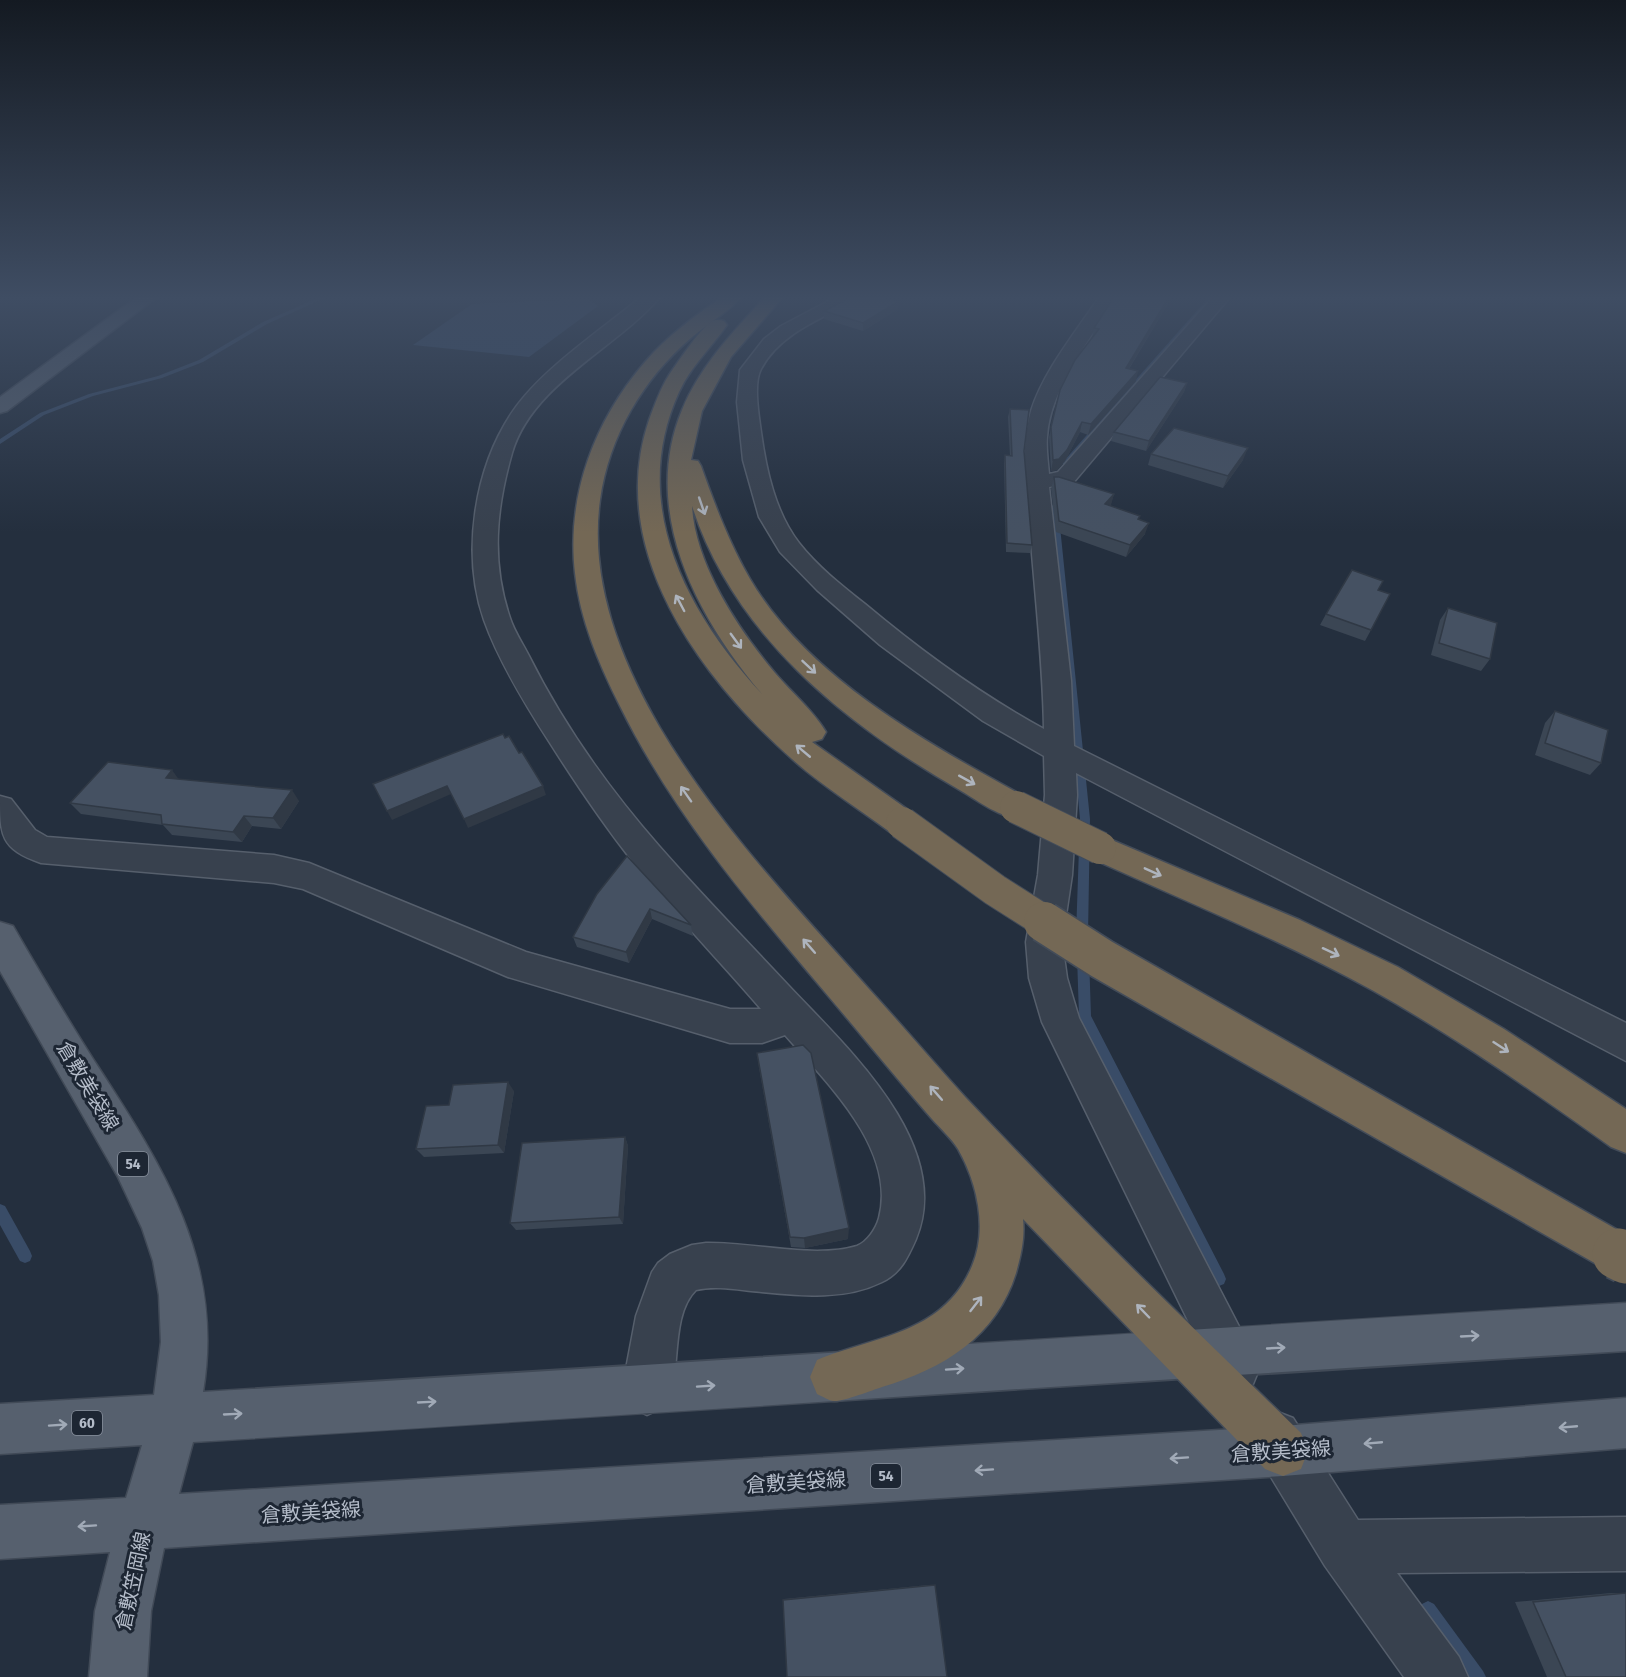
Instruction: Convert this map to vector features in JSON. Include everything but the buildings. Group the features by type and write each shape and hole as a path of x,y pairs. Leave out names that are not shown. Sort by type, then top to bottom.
{"highway":[{"path":"645,375 615,419 601,449 590,482 585,522 586,561 593,604 609,654 635,710 672,774 718,839 963,1123 1205,1352 1283,1451"},
{"path":"678,375 668,393 658,419 650,454 648,499 660,560 693,627 717,663 754,706 804,753 995,890 1102,959 1626,1258"},
{"path":"707,375 686,429 677,470 677,496 681,526 690,555 708,597 722,621 778,696 902,823"},
{"path":"686,429 690,466 706,520 736,580 760,614 792,651 877,724 933,761 1016,807 1100,848 1279,927 1379,976 1489,1040 1626,1133"},
{"path":"834,1377 900,1357 937,1340 963,1321 986,1291 1000,1258 1003,1224 996,1190 984,1159 963,1123"}],"main road":[{"path":"0,407 43,375"},
{"name":"倉敷美袋線","path":"0,937 120,1139 153,1200 171,1250 182,1296 185,1329 182,1368 174,1417 146,1522 1283,1451 1626,1423"},
{"path":"174,1417 647,1390 1205,1352 1626,1327"},
{"name":"60","path":"0,1429 174,1417"},
{"name":"倉敷笠岡線","path":"0,1532 146,1522 128,1593 117,1655 118,1677"}],"street":[{"path":"557,375 522,413 502,449 492,487 485,518 485,561 497,619 536,699 589,779 646,854 856,1087 880,1122 895,1156 903,1192 903,1217 894,1241 876,1261 853,1271 692,1266 674,1280 662,1305 647,1390"},
{"path":"750,375 747,402 754,460 771,517 789,547 826,585 890,639 993,714 1626,1043"},
{"path":"1058,375 1042,409 1035,436 1037,482 1057,681 1072,757 1061,795 1054,875 1044,942 1048,978 1061,1022 1205,1352"},
{"path":"1037,482 1065,478 1154,375"},
{"path":"0,808 23,839 41,850 286,872 309,877 521,966 730,1026 762,1026 793,1015"},
{"path":"1283,1451 1344,1547 1439,1677"},
{"path":"1344,1547 1626,1544"}],"waterway":[{"path":"0,442 42,414 91,395 164,375"},
{"path":"1065,463 1143,375"},
{"path":"1054,507 1085,819 1082,935"},
{"path":"1083,956 1085,1016 1219,1279"},
{"path":"0,1211 25,1256"},
{"path":"1428,1610 1477,1677"}]}
